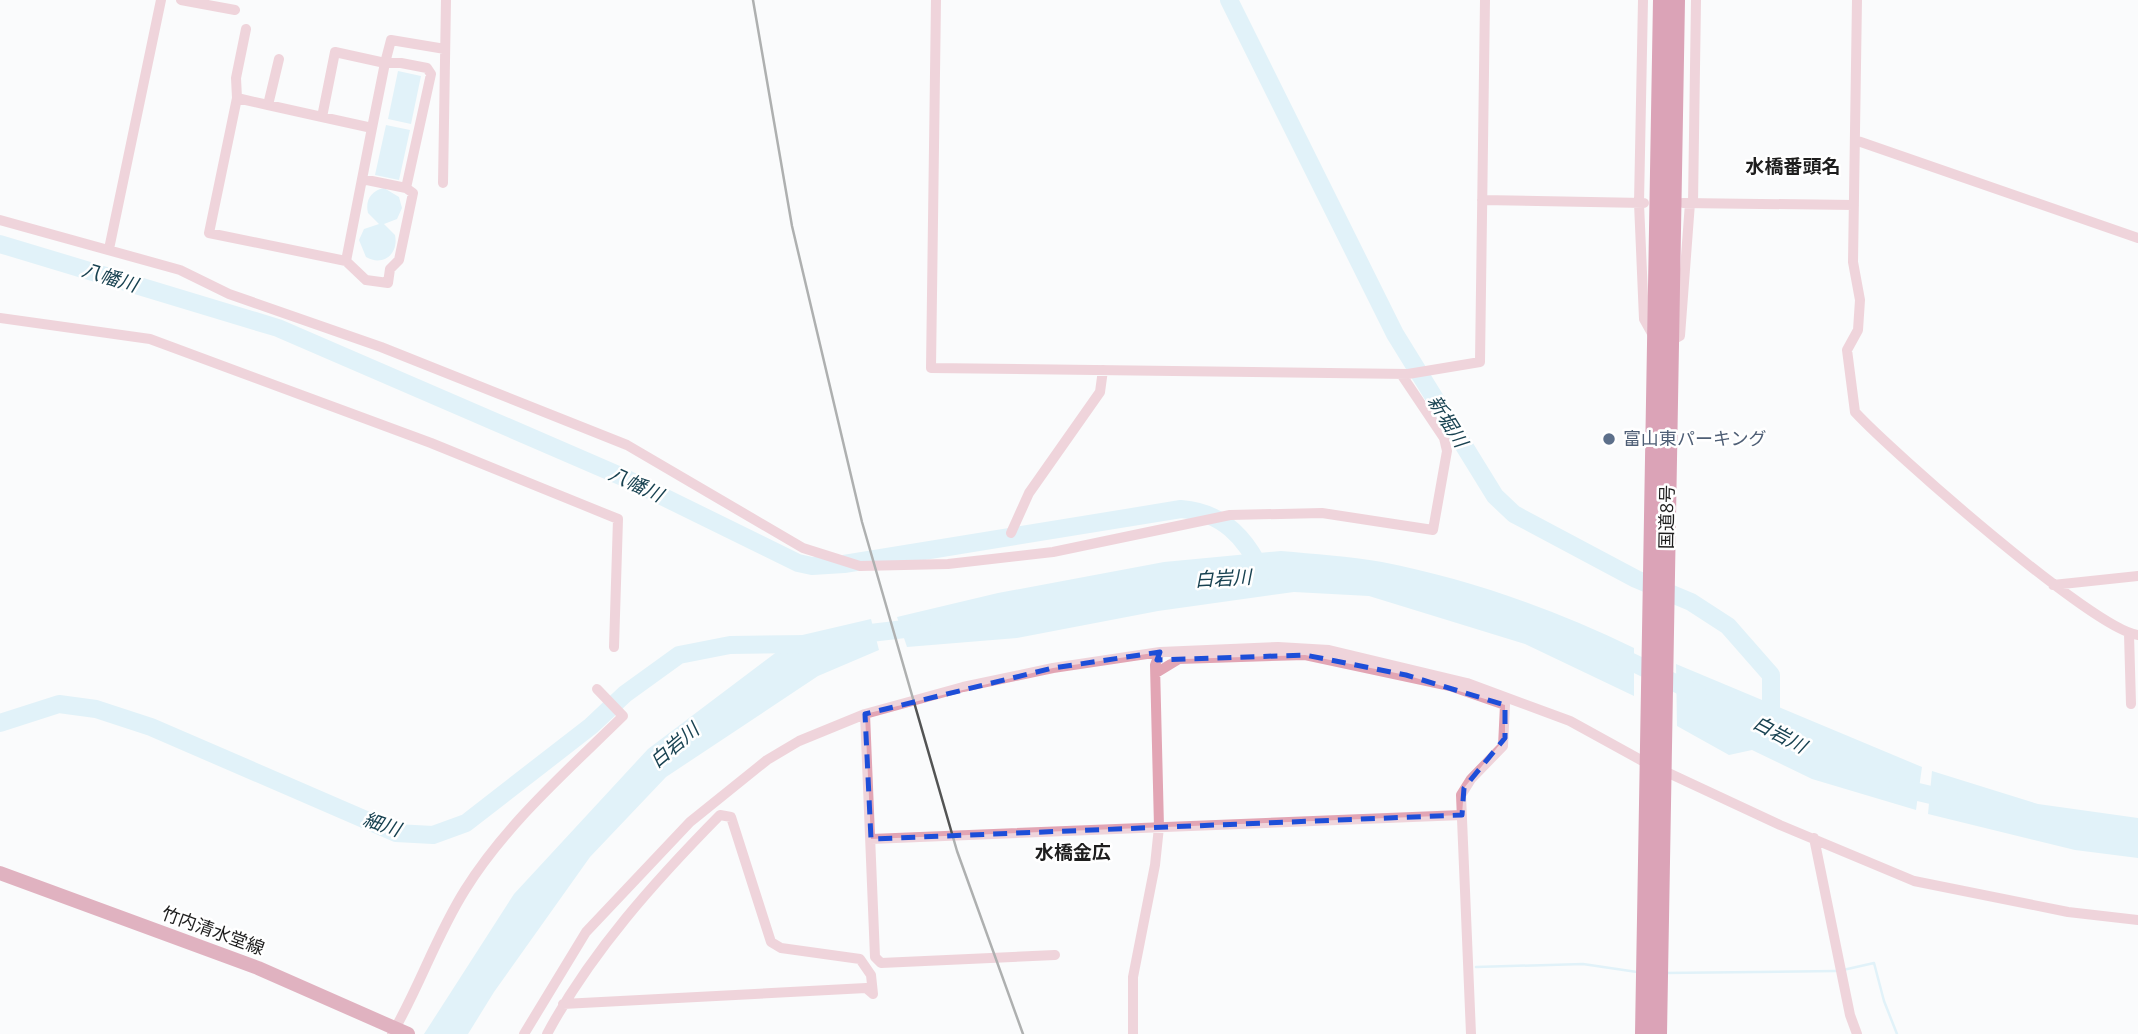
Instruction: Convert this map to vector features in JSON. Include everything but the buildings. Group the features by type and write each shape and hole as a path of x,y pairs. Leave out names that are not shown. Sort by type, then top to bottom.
{"highway":[{"name":"国道8号","path":"1644,1034 1655,762 1659,570 1663,340 1662,0"},
{"name":"国道8号","path":"1663,340 1676,0"},
{"name":"国道8号","path":"1655,762 1658,1034"}],"main road":[{"name":"竹内清水堂線","path":"0,873 258,968 399,1032"}],"street":[{"path":"109,249 161,0"},
{"path":"181,0 235,10"},
{"path":"443,183 446,0"},
{"path":"936,0 931,368 1404,374 1480,362 1485,0"},
{"path":"1643,0 1644,319 1663,340 1681,336 1696,0"},
{"path":"1857,0 1853,262 1860,300 1858,330 1847,350 1855,412 2053,585 2133,634 2131,704"},
{"path":"247,29 236,78 237,98 209,233 346,261 366,280 388,283 390,269 399,260 413,193 407,188 362,179"},
{"path":"346,261 391,40 445,49"},
{"path":"322,117 335,52 385,63 427,68 431,74 407,188"},
{"path":"268,105 279,59"},
{"path":"237,98 372,128"},
{"path":"1855,140 2138,238"},
{"path":"1482,200 1643,203"},
{"path":"1689,203 1854,205"},
{"path":"0,220 180,270 229,294 381,347 627,445 803,548 860,566 948,564 1053,552 1230,514 1322,513 1433,530 1447,451 1444,438 1404,374"},
{"path":"0,318 150,340 343,409 618,519 614,647"},
{"path":"1011,533 1029,493 1100,393 1103,370"},
{"path":"2053,585 2138,576"},
{"path":"524,1034 586,932 690,822 767,760 799,741 865,714 951,690 1053,668 1160,653 1278,647 1316,649 1438,674 1570,721 1780,825 1914,881 2068,912 2138,920"},
{"path":"1133,1034 1133,977 1155,865 1159,827 1155,665 1160,653"},
{"path":"1156,673 1179,659 1305,655 1450,685 1504,705 1503,746 1464,789 1462,815 1471,1034"},
{"path":"399,1032 465,889 545,793 624,716 597,689"},
{"path":"865,714 875,957 881,963 1055,956"},
{"path":"547,1034 563,1004 648,888 720,815 731,817 771,942 781,948 860,959 873,984 873,994 866,988 563,1004"},
{"path":"871,839 1462,815"},
{"path":"1814,838 1850,1015 1857,1034"}],"highlighted area":[{"path":"1160,652 1157,660 1305,655 1406,675 1505,705 1505,738 1464,788 1462,815 871,839 865,714 1053,668"}],"water":[{"path":"398,71 421,76 411,124 388,119"},
{"path":"386,125 410,130 399,180 375,175"},
{"path":"384,188 399,197 402,208 397,219 384,224 395,235 395,248 388,257 372,260 366,257 359,240 364,229 379,224 368,213 367,204 372,194"},
{"path":"1281,551 1357,558 1415,569 1479,586 1573,620 1634,648 1634,696 1525,644 1369,596 1294,592 1158,611 1017,638 907,647 897,617 998,593 1164,562"},
{"path":"871,619 879,650 818,676 666,777 590,857 494,992 468,1034 424,1034 514,894 648,749 798,636"},
{"path":"1676,664 1922,767 1916,810 1812,779 1752,750 1729,755 1677,726"},
{"path":"1932,771 2038,804 2138,818 2138,858 2075,850 1928,814"}],"waterway":[{"name":"新堀川","path":"1229,0 1395,334 1495,496 1514,514 1636,579 1691,602 1728,626 1771,675 1771,728"},
{"name":"八幡川","path":"0,244 278,328 625,478 798,563 812,566 844,564 1181,509 1209,515 1231,529 1248,548 1262,573"},
{"name":"白岩川","path":"853,635 922,627"},
{"name":"細川","path":"0,723 59,704 96,709 151,727 396,833 433,835 466,823 591,726 625,694 679,655 730,645 809,644"},
{"name":"白岩川","path":"1613,653 1698,694"},
{"name":"白岩川","path":"1897,787 1952,800"},
{"path":"1843,970 1874,963 1884,1001 1897,1034"},
{"path":"1476,967 1583,964 1637,972"},
{"path":"1664,973 1836,971"}],"railway":[{"path":"753,0 792,226 862,522 957,851 1023,1034"}],"place":[{"name":"富山東パーキング","path":"1609,439"}],"district":[{"name":"水橋番頭名","path":"1793,166"},
{"name":"水橋金広","path":"1073,852"}]}
